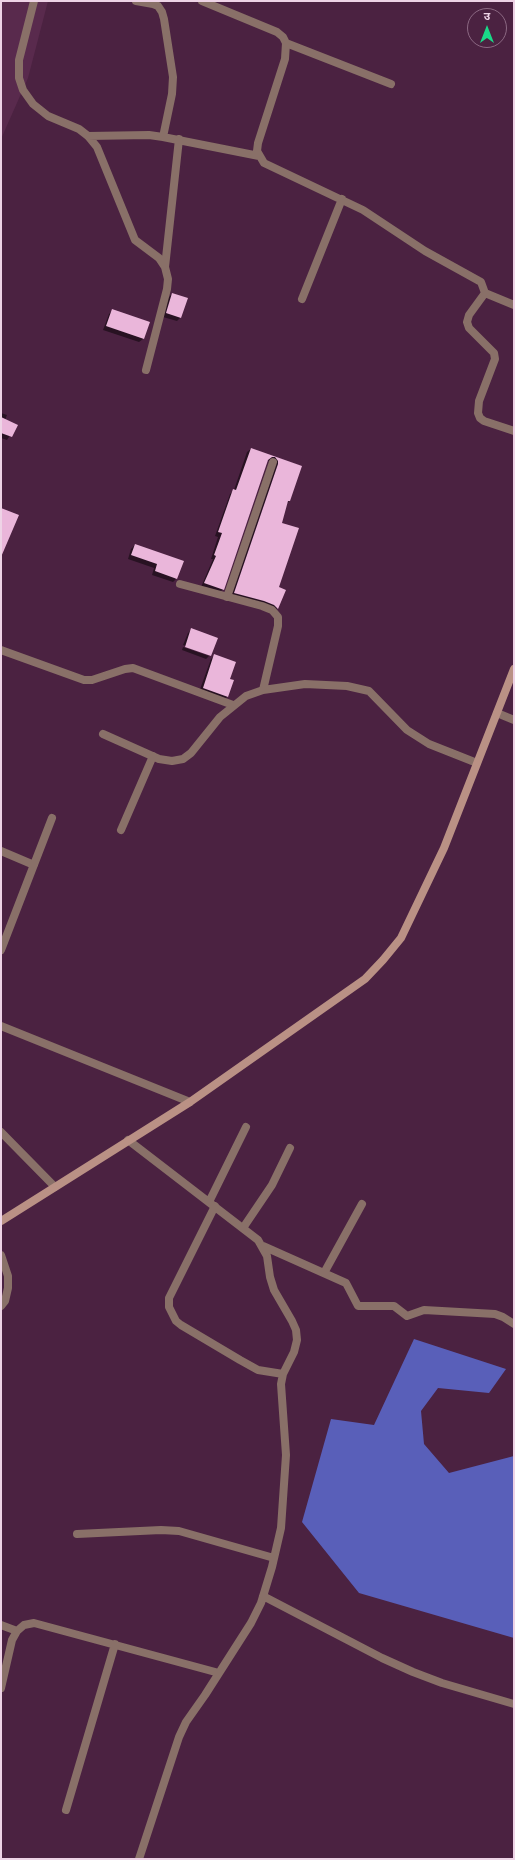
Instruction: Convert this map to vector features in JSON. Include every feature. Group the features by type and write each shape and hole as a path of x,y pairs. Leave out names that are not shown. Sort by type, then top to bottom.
{"street":[{"path":"34,1 19,60 19,78 23,90 33,104 48,116 67,123 88,136 97,147 135,240 159,258 165,268 168,279 167,289 146,370"},
{"path":"136,1 158,6 164,19 173,77 172,94 162,137"},
{"path":"202,1 277,32 283,37 286,43 285,59 258,143 257,151 259,156 270,167 342,199 381,222 425,251 481,282 485,293 514,305"},
{"path":"286,43 391,84"},
{"path":"88,136 150,135 259,156"},
{"path":"165,268 179,140"},
{"path":"302,300 342,199"},
{"path":"485,293 469,315 467,322 472,332 494,353 495,359 479,402 478,413 480,418 484,421 514,431"},
{"path":"227,597 273,462"},
{"path":"180,584 267,608 272,610 278,617 278,626 263,690"},
{"path":"1,650 84,680 92,680 125,669 133,668 233,705"},
{"path":"1,1221 190,1102 365,979 383,960 401,938 444,848 514,669"},
{"path":"102,734 153,756 172,761 182,759 191,753 220,717 246,696 263,690 305,684 325,685 359,688 369,691 407,730 416,737 429,744 477,763"},
{"path":"497,713 514,720"},
{"path":"121,830 153,756"},
{"path":"1,950 52,818"},
{"path":"1,851 34,865"},
{"path":"1,1026 190,1102"},
{"path":"246,1127 169,1298 169,1307 176,1321 181,1325 240,1360 258,1370 283,1374"},
{"path":"1,1132 55,1186"},
{"path":"128,1140 258,1240 263,1246 267,1256 270,1277 274,1290 296,1330 297,1340 294,1352 283,1374 281,1384 286,1455 281,1528 263,1596 251,1623 186,1722 179,1737 139,1859"},
{"path":"243,1228 272,1185 290,1148"},
{"path":"324,1273 362,1204"},
{"path":"263,1246 346,1283 358,1306 394,1306 407,1316 424,1310 495,1314 514,1324"},
{"path":"1,1255 8,1276 8,1288 5,1301 1,1306"},
{"path":"77,1534 161,1530 179,1531 274,1558"},
{"path":"263,1596 382,1658 407,1669 442,1683 514,1704"},
{"path":"1,1688 12,1640 17,1631 24,1625 34,1623 219,1673"},
{"path":"1,1625 17,1631"},
{"path":"66,1810 115,1644"}],"shaded area":[{"path":"1,1 48,1 28,78 1,139"},
{"path":"414,1339 506,1369 489,1393 438,1388 421,1411 424,1444 449,1473 514,1456 514,1638 359,1593 302,1522 331,1419 374,1425"}],"building":[{"path":"172,293 188,298 181,318 166,313"},
{"path":"112,309 150,322 144,339 106,326"},
{"path":"1,417 18,425 12,437 1,433"},
{"path":"251,448 302,466 290,501 288,501 282,523 299,528 279,587 286,590 278,609 274,605 264,601 234,593 278,464 275,457 268,460 224,590 204,583 216,556 214,555 222,533 218,532 233,489 236,490"},
{"path":"1,508 19,515 1,557"},
{"path":"135,544 184,561 177,579 155,571 157,564 131,555"},
{"path":"191,628 218,638 211,656 185,647"},
{"path":"214,654 236,662 230,679 234,680 228,697 203,688"}]}
